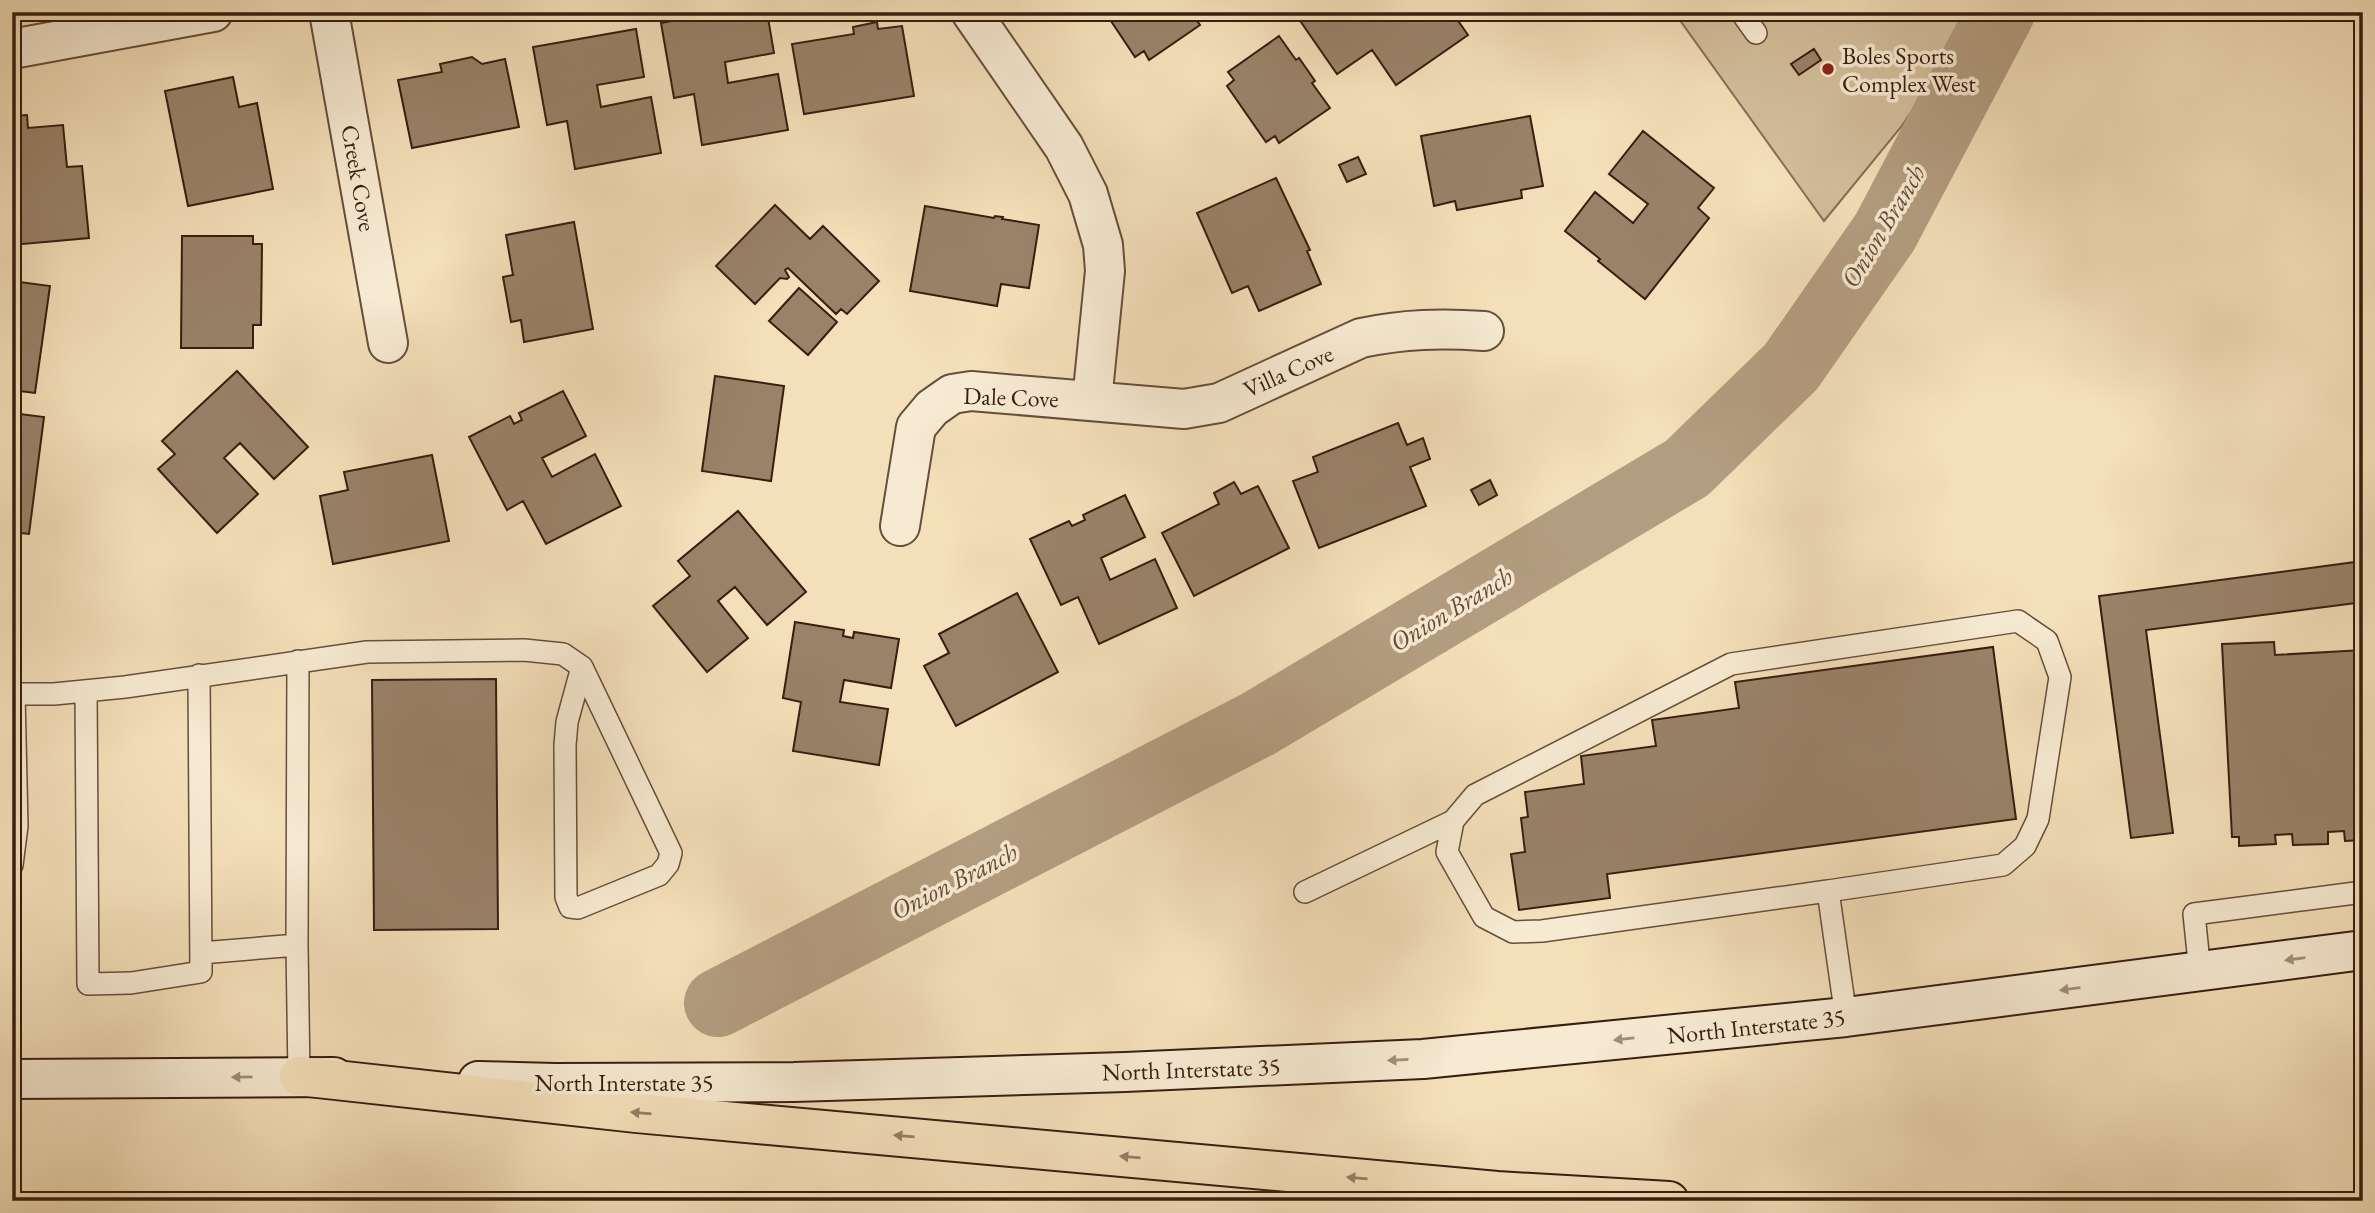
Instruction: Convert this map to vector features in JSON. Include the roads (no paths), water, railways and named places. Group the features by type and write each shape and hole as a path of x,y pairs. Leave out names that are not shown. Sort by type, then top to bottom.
{"highway":[{"path":"299,1076 636,1113 1497,1191 1669,1201"}],"main road":[{"path":"12,49 213,12"},
{"name":"Creek Cove","path":"329,12 388,343"},
{"path":"971,12 1064,147 1088,194 1102,245 1105,271 1092,401"},
{"name":"Villa Cove","path":"1092,401 1184,409 1219,403 1362,338 1435,328 1484,331"},
{"name":"Dale Cove","path":"900,526 916,427 932,408 952,394 971,391 1092,401"},
{"name":"North Interstate 35","path":"12,1079 299,1076 555,1083 794,1082 1125,1072 1423,1059 1846,1017 2363,950"}],"lane":[{"path":"1741,12 1756,33"},
{"path":"1305,892 1453,821 1475,795 1731,664 2018,621 2046,641 2060,677 2038,819 2025,846 2003,865 1513,932 1484,917 1447,852 1453,821"},
{"path":"12,865 17,825 13,694 86,691 367,652 524,650 563,654 583,667 671,853 668,864 659,875 578,908 570,907 566,897 565,744 567,722 583,667"},
{"path":"298,661 299,1076"},
{"path":"86,691 88,984 131,983 201,972 199,675"},
{"path":"1828,891 1846,1017"},
{"path":"2200,972 2194,914 2363,892"},
{"path":"201,953 297,946"}],"waterway":[{"name":"Onion Branch","path":"718,1003 1258,724 1687,468 1791,367 1885,232 2001,12"}],"place":[{"name":"Boles Sports Complex West","path":"1828,69"}]}
